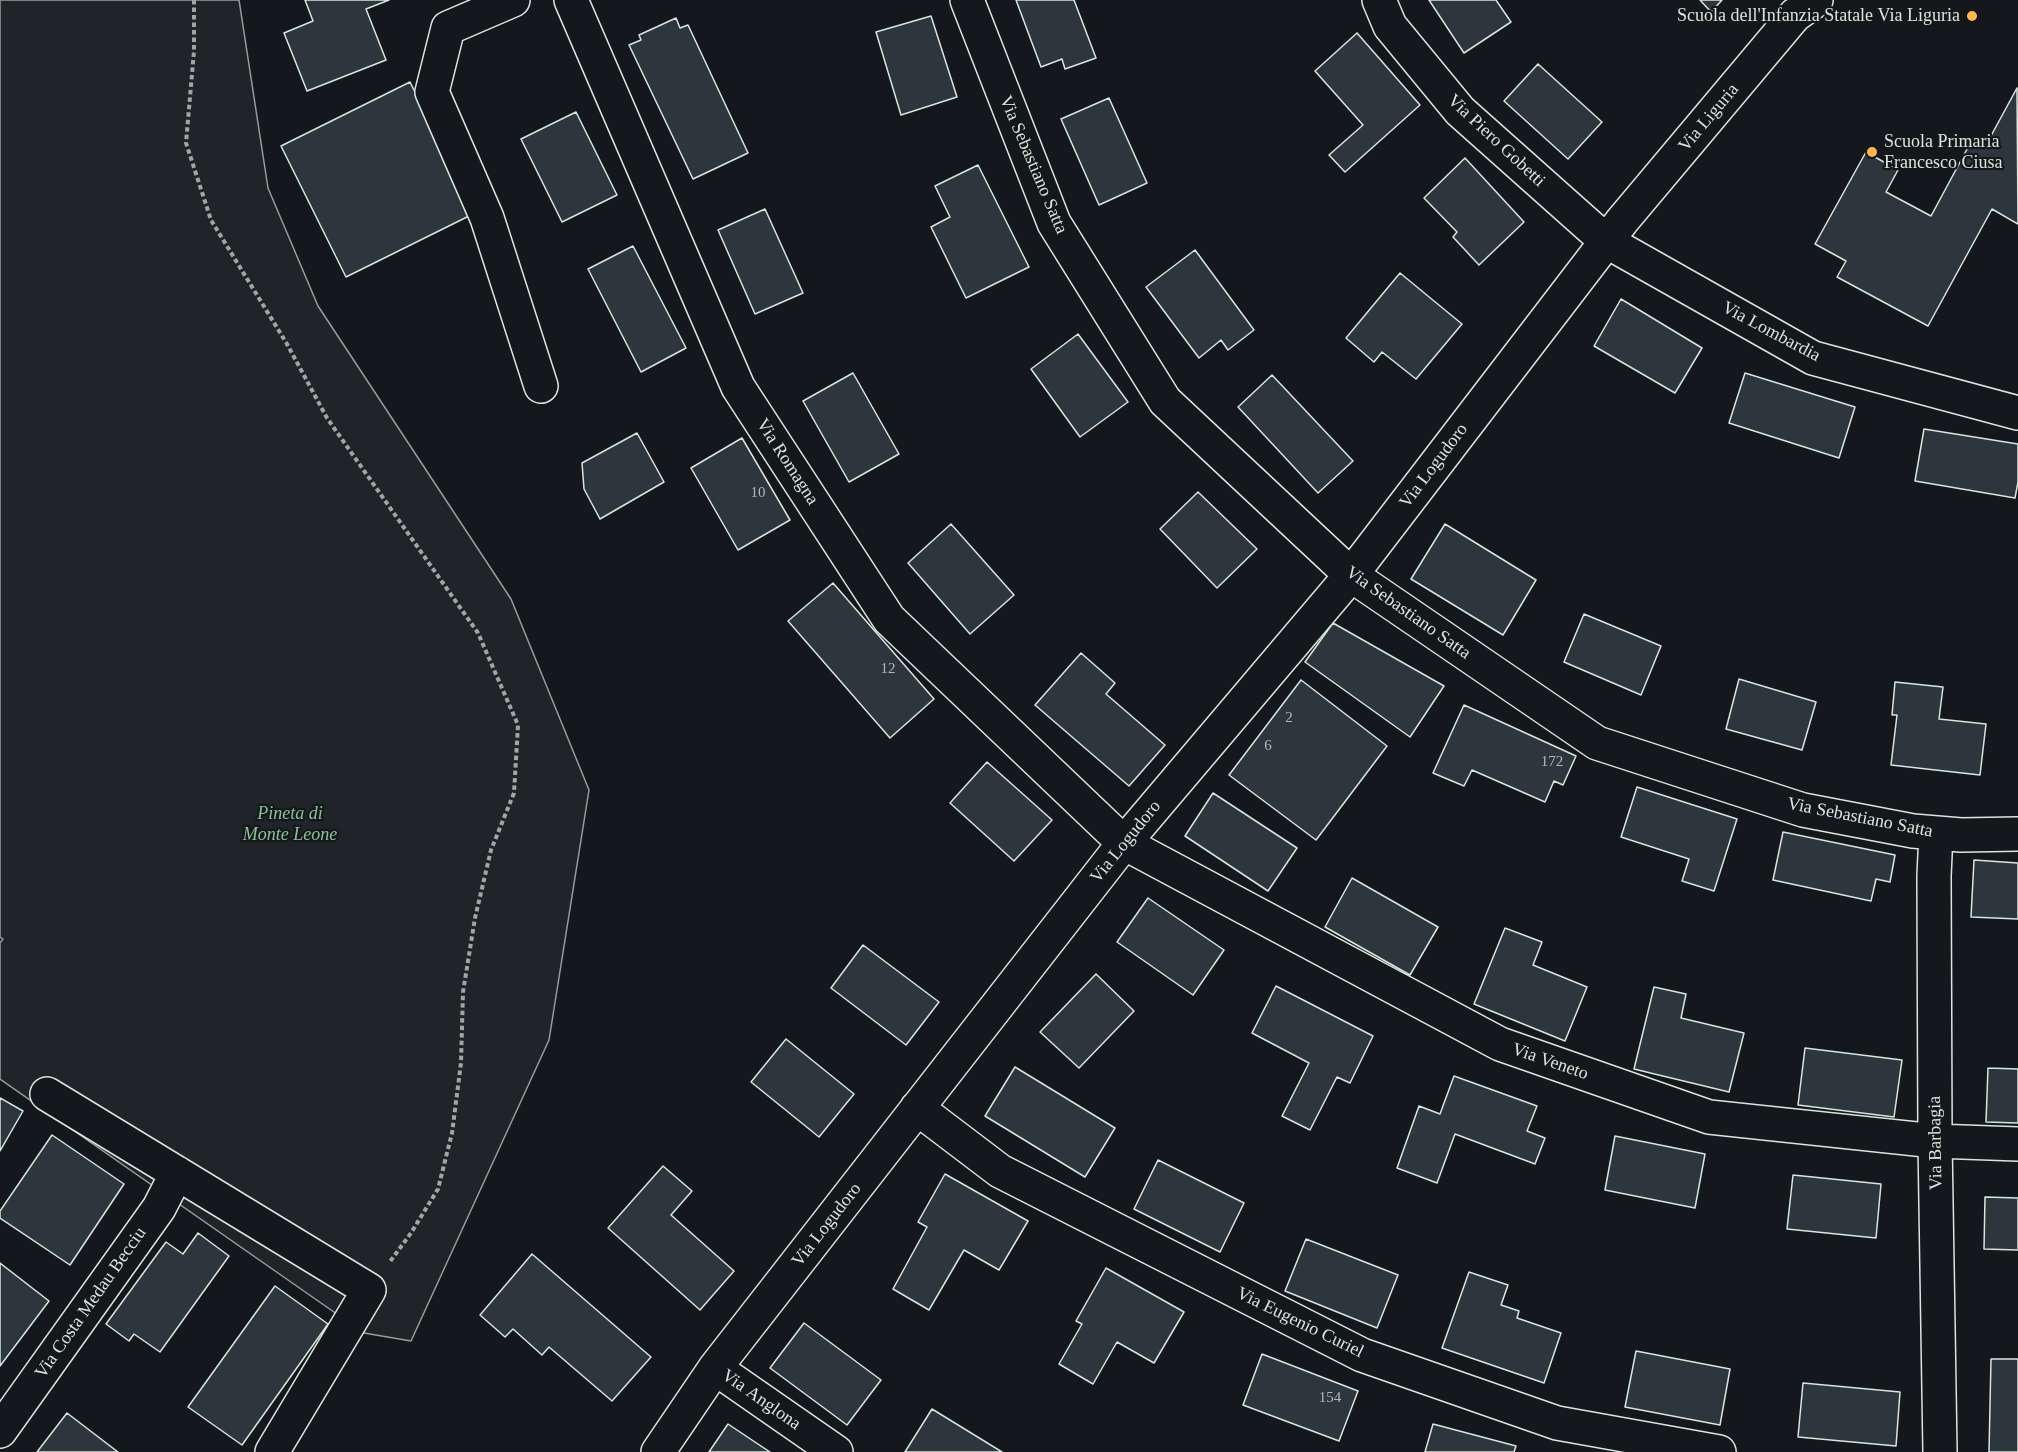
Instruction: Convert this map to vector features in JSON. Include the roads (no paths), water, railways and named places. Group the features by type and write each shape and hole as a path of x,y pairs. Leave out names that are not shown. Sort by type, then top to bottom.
{"street":[{"path":"513,0 448,28 432,92 487,218 541,386"},
{"name":"Via Romagna","path":"571,0 738,387 889,619 1124,843"},
{"name":"Via Sebastiano Satta","path":"967,0 1054,223 1165,401 1351,575 1597,743 1803,810 1936,833 2018,834"},
{"name":"Via Piero Gobetti","path":"1379,0 1390,26 1460,111 1606,241"},
{"name":"Via Liguria","path":"1606,241 1795,15 1816,0"},
{"name":"Via Logudoro","path":"658,1452 715,1368 1124,843 1351,575 1606,241"},
{"name":"Via Lombardia","path":"1606,241 1813,358 2018,413"},
{"name":"Via Barbagia","path":"1936,833 1934,876 1935,1140 1940,1452"},
{"name":"Via Veneto","path":"1124,843 1500,1044 1709,1117 1935,1140 2018,1144"},
{"path":"47,1094 369,1290 272,1452"},
{"name":"Via Eugenio Curiel","path":"917,1108 1000,1171 1362,1355 1557,1423 1719,1452"},
{"name":"Via Costa Medau Becciu","path":"0,1431 159,1208 177,1173"},
{"name":"Via Anglona","path":"715,1368 836,1452"}],"place":[{"name":"Scuola dell'Infanzia Statale Via Liguria","path":"1972,16"},
{"name":"Scuola Primaria Francesco Ciusa","path":"1872,152"}],"park label":[{"name":"Pineta di Monte Leone","path":"290,824"}]}
